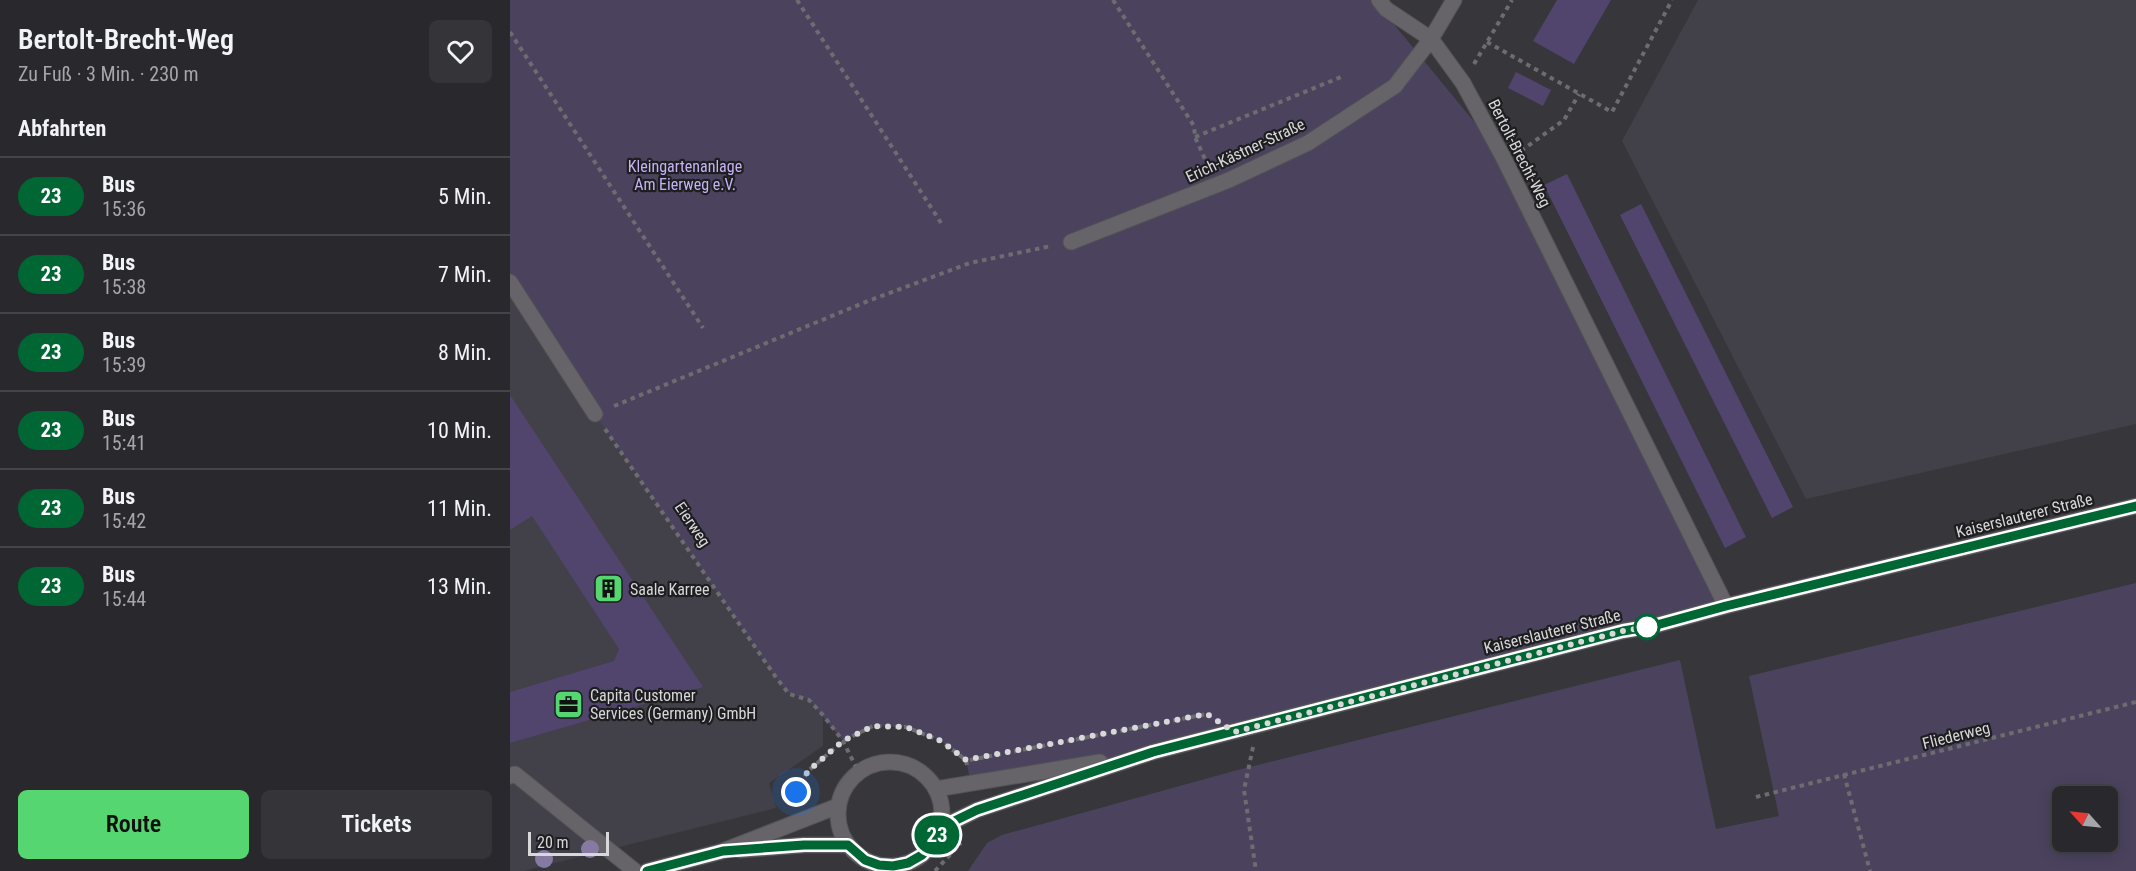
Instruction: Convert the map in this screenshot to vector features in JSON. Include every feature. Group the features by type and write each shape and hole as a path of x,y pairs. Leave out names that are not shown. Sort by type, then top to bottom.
{"street":[{"name":"Bertolt-Brecht-Weg","path":"1379,0 1386,9 1431,39 1463,83 1503,157 1726,606"},
{"name":"Erich-Kästner-Straße","path":"1071,242 1217,185 1308,143 1395,86 1431,39 1454,0"},
{"path":"510,282 595,414"},
{"name":"Kaiserslauterer Straße","path":"936,789 1153,752 1726,606 2136,506"},
{"name":"Kaiserslauterer Straße","path":"940,828 977,810 1153,752"},
{"path":"893,761 910,765 926,775 936,789 941,802 940,828 928,849 907,867 867,865 848,845 838,820 838,806 842,793 858,771 874,764 893,761"},
{"path":"510,776 515,774 635,871"},
{"path":"647,871 723,851 838,806"},
{"path":"723,851 804,845 848,845"}],"path":[{"path":"797,0 943,226"},
{"path":"1113,0 1194,126 1195,137 1217,185"},
{"path":"1463,83 1512,0"},
{"path":"1487,42 1611,112 1672,0"},
{"path":"510,32 703,328"},
{"path":"1195,137 1341,76"},
{"path":"1518,154 1564,120 1579,94"},
{"path":"595,414 868,301 970,263 1071,242"},
{"name":"Eierweg","path":"595,414 775,676 789,694 809,700 823,715 843,741 858,771"},
{"name":"Fliederweg","path":"1756,797 2136,702"},
{"path":"800,822 796,792 808,771 843,741 873,726 906,727 941,741 966,760 1207,714 1254,744 1244,790 1256,871"},
{"path":"1844,774 1870,871"},
{"path":"935,871 965,838"}],"shaded area":[{"path":"1698,0 2136,0 2136,424 1806,499 1622,141"},
{"path":"510,287 789,694 809,700 823,715 823,746 769,783 776,808 523,871 510,871"}],"green space":[{"name":"Kleingartenanlage Am Eierweg e.V.","path":"510,0 1374,0 1503,157 1726,606 1153,752 971,784 966,760 941,741 906,727 873,726 843,741 809,700 789,694 775,676 595,414 510,277"},
{"path":"2136,583 2136,871 968,871 987,843 1002,835 1234,771 1680,660 1716,829 1779,816 1749,676"}],"building":[{"path":"1557,0 1611,0 1574,64 1533,41"},
{"path":"1516,72 1551,90 1543,106 1508,88"},
{"path":"1567,174 1746,537 1725,548 1544,185"},
{"path":"1641,204 1793,507 1772,518 1620,215"},
{"name":"Saale Karree","path":"510,395 703,687 510,743 510,692 614,661 619,649 532,516 510,530"}],"bus line":[{"name":"23","path":"647,871 723,851 804,845 848,845 865,860 879,865 893,866 908,863 922,855 933,843 940,828 977,810 1153,752 1623,631 1653,626 1726,606 2136,506"}],"place":[{"name":"Saale Karree","path":"609,589"},
{"name":"Capita Customer Services (Germany) GmbH","path":"569,704"}],"route":[{"path":"796,792 808,771 843,741 873,726 906,727 941,741 966,760 1207,714 1234,732 1623,631 1653,626 1647,627"}]}
